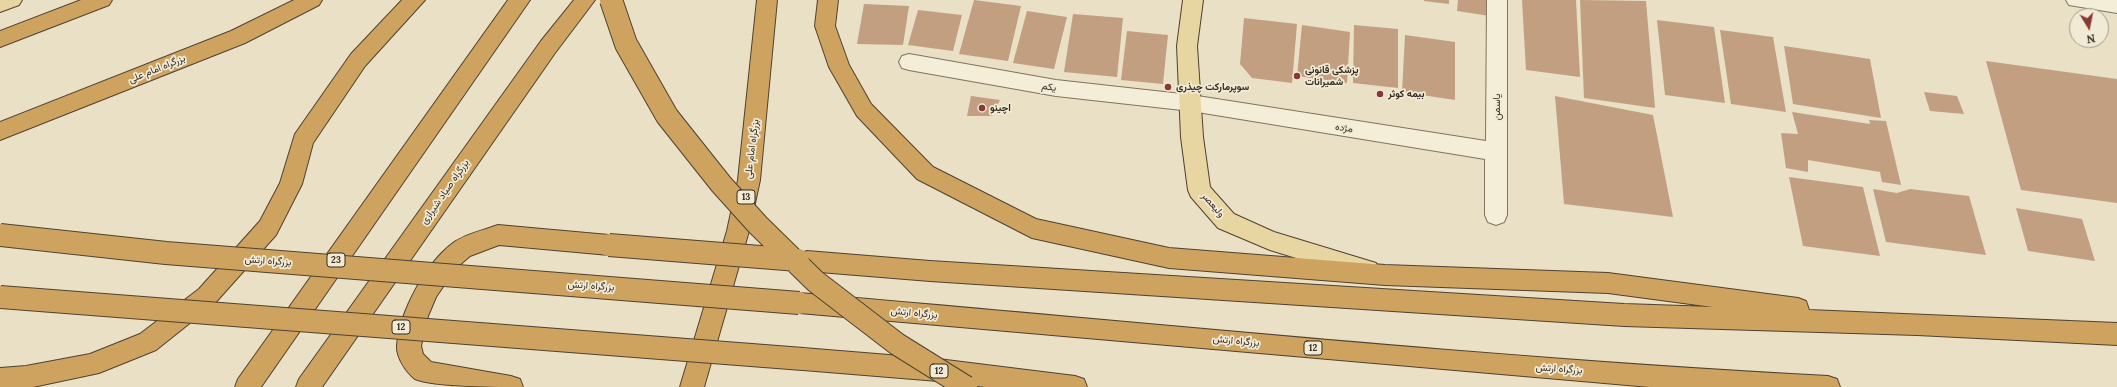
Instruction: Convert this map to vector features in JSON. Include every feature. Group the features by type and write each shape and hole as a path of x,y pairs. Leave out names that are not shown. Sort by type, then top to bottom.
{"highway":[{"path":"0,39 102,0"},
{"name":"بزرگراه امام علی","path":"0,131 238,37 312,0"},
{"path":"0,379 26,377 91,365 134,348 148,342 207,296 268,228 291,184 303,140 358,60 399,14 416,0"},
{"name":"23","path":"247,387 508,14 520,0"},
{"name":"بزرگراه صیاد شیرازی","path":"308,387 548,47 586,0"},
{"path":"611,0 626,44 667,116 721,184 758,225 815,281 834,296 897,344 966,387"},
{"name":"بزرگراه امام علی","path":"692,387 738,231 749,180 767,0"},
{"path":"828,0 825,26 839,67 864,110 925,173 1032,228 1169,258 1385,275 1608,283 1917,324"},
{"name":"بزرگراه ارتش","path":"0,235 174,254 799,303 1507,364 1733,382 1828,387"},
{"path":"511,387 448,377 424,371 413,360 409,346 416,316 428,291 447,262 462,249 498,235 930,271 1624,315 1917,324 2117,334"},
{"name":"12","path":"0,297 938,370 1075,387"}],"main road":[{"path":"0,4 12,0"},
{"name":"ولیعصر","path":"1193,0 1186,46 1191,103 1192,137 1199,190 1226,220 1270,240 1385,275"}],"street":[{"name":"یاسمن","path":"1496,215 1497,0"},
{"path":"2076,0 2117,5"},
{"name":"یکم","path":"909,62 1056,88 1191,103"},
{"name":"مژده","path":"1191,103 1497,152"}],"building":[{"path":"974,0 1021,6 1008,61 959,54"},
{"path":"1449,0 1449,4 1424,1"},
{"path":"1458,0 1490,0 1490,16 1457,11"},
{"path":"1522,0 1576,0 1580,77 1526,70"},
{"path":"1580,0 1646,1 1655,108 1584,98"},
{"path":"864,4 909,6 903,45 857,44"},
{"path":"918,10 962,15 953,51 908,45"},
{"path":"1027,11 1067,17 1054,69 1013,63"},
{"path":"1073,14 1123,18 1117,77 1064,72"},
{"path":"1244,18 1297,24 1292,83 1252,78 1240,64"},
{"path":"1657,20 1714,27 1725,103 1665,95"},
{"path":"1302,25 1350,32 1347,83 1297,76"},
{"path":"1354,25 1398,29 1398,88 1353,83"},
{"path":"1720,30 1773,37 1786,112 1731,104"},
{"path":"1127,31 1168,35 1163,84 1121,80"},
{"path":"1405,35 1455,42 1455,100 1402,92"},
{"path":"1784,46 1870,59 1881,118 1793,104"},
{"path":"1986,61 2117,79 2117,203 2021,190"},
{"path":"1924,92 1957,96 1964,114 1930,111"},
{"name":"اچینو","path":"971,96 1000,100 992,116 967,116"},
{"path":"1555,96 1653,115 1673,217 1564,204"},
{"path":"1792,112 1870,124 1869,120 1886,121 1901,185 1882,182 1880,172 1808,160 1808,172 1786,168 1781,133 1798,134"},
{"path":"1789,177 1863,187 1880,256 1803,246"},
{"path":"1873,189 1897,193 1910,189 1969,196 1986,255 1886,242"},
{"path":"2016,208 2082,219 2095,261 2028,251"}],"place":[{"name":"پزشکی قانونی شمیرانات","path":"1297,76"},
{"name":"سوپرمارکت چیذری","path":"1168,87"},
{"name":"بیمه کوثر","path":"1380,94"},
{"name":"اچینو","path":"982,108"}]}
